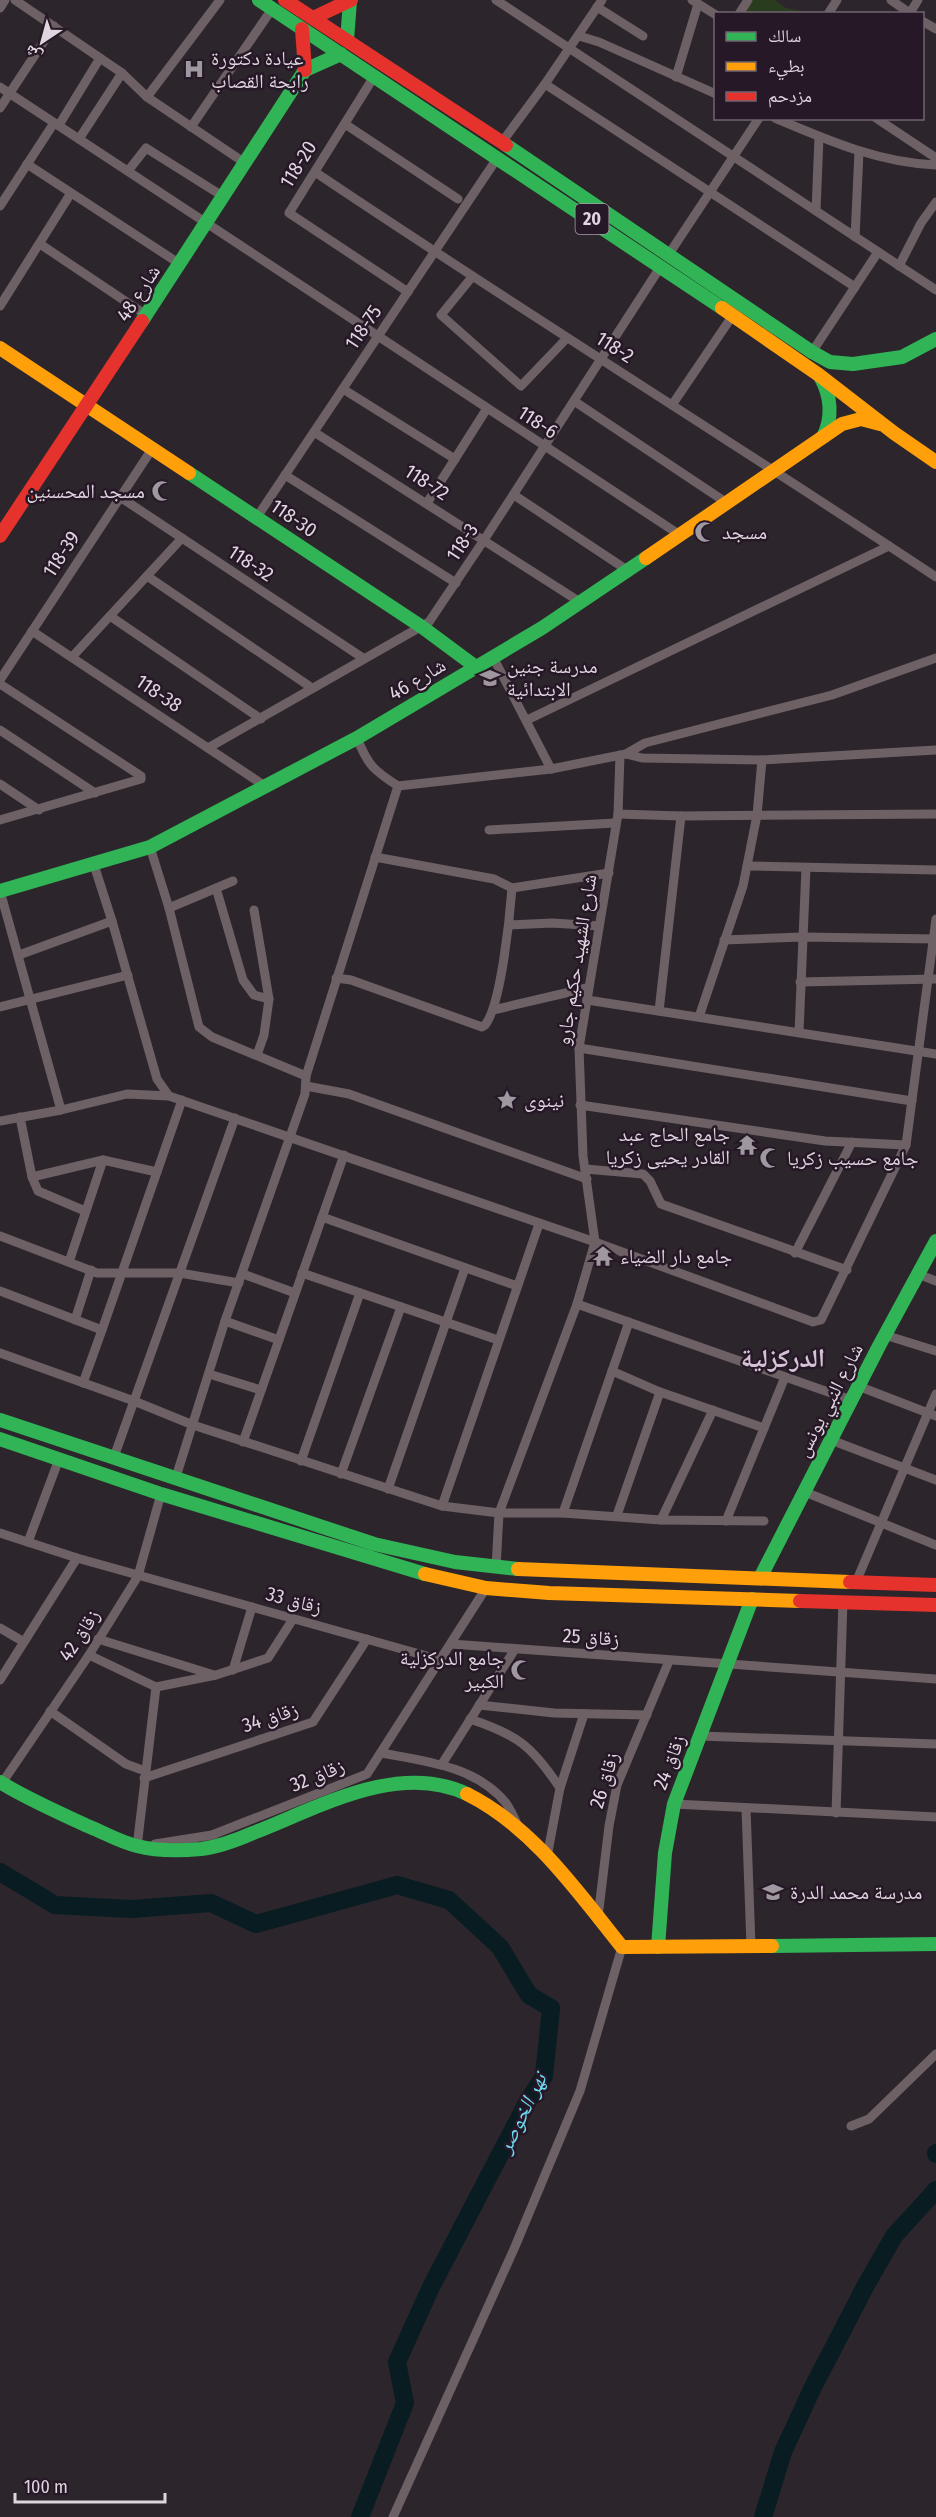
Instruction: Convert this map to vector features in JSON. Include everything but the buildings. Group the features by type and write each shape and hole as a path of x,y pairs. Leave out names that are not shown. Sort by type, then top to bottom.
{"main road":[{"path":"258,0 302,29 305,70 341,54"},
{"path":"285,0 313,18 350,1 347,40"},
{"name":"20","path":"313,18 502,142 665,260 733,315 819,375 894,433"},
{"name":"20","path":"302,29 498,157 812,352"},
{"name":"شارع 48","path":"0,536 305,70"},
{"path":"812,352 830,362 853,364 902,357 936,339"},
{"name":"118-30","path":"0,348 422,627 476,667"},
{"path":"819,375 828,395 828,426 823,437"},
{"name":"شارع 46","path":"0,891 84,865 94,865 150,848 357,738 580,602 842,424 868,418 894,433"},
{"path":"894,433 936,462"},
{"name":"شارع النبي يونس","path":"760,1578 858,1386 936,1241"},
{"path":"0,1420 312,1526 450,1563 496,1568 936,1585"},
{"path":"0,1439 161,1494 406,1570 486,1588 549,1593 936,1605"},
{"name":"زقاق 24","path":"658,1947 665,1853 674,1804 752,1599"},
{"path":"1,1782 28,1800 137,1847 206,1849 263,1830 357,1793 409,1782 442,1784 488,1805 523,1834 562,1872 622,1947 936,1944"}],"street":[{"path":"15,0 122,73 147,97 245,163"},
{"path":"147,97 220,0"},
{"path":"496,0 512,4 571,48 935,288"},
{"path":"891,0 909,12"},
{"path":"676,76 699,2 714,13"},
{"path":"502,142 571,48 600,4 643,36"},
{"path":"191,127 272,9"},
{"path":"0,108 54,26"},
{"path":"579,36 599,42 714,93"},
{"path":"0,206 100,58"},
{"path":"79,139 122,73"},
{"name":"118-20","path":"375,75 289,213 408,292"},
{"path":"545,84 855,287"},
{"name":"118-6","path":"0,87 207,223 376,338 680,535"},
{"name":"118-3","path":"208,748 363,658 422,627 434,616 758,120"},
{"path":"780,120 859,152 916,164 936,165"},
{"path":"879,120 936,158"},
{"path":"345,124 458,199"},
{"path":"816,211 819,137"},
{"path":"128,171 146,148 224,197"},
{"path":"855,237 859,152"},
{"name":"118-75","path":"257,517 498,157"},
{"path":"27,164 180,264"},
{"name":"118-2","path":"315,172 472,277 776,471 936,577"},
{"path":"0,306 71,193"},
{"path":"899,266 921,223 936,202"},
{"path":"40,244 146,315"},
{"path":"812,352 878,252"},
{"path":"472,277 441,315 521,386 567,338"},
{"path":"672,405 733,315"},
{"path":"343,389 455,459"},
{"path":"574,401 727,503"},
{"path":"427,503 486,410"},
{"name":"118-72","path":"314,432 580,602"},
{"name":"118-39","path":"0,682 152,448"},
{"path":"285,475 456,584"},
{"path":"514,495 627,570"},
{"name":"118-32","path":"120,497 363,658"},
{"path":"72,657 182,538"},
{"path":"527,720 889,546"},
{"path":"147,576 312,688"},
{"path":"110,616 261,719"},
{"name":"118-38","path":"32,631 266,786"},
{"path":"493,657 551,769"},
{"path":"357,738 367,762 380,775 398,786 551,769 623,755 645,743 832,695 936,658"},
{"path":"0,682 141,776 141,779 0,820"},
{"path":"0,730 95,793"},
{"path":"623,755 642,758 762,760 936,750"},
{"name":"شارع الشهيد حكيم جارو","path":"595,1242 585,1169 580,1106 579,1048 587,988 609,873 623,755"},
{"path":"699,1017 743,886 757,815 762,760"},
{"path":"0,784 39,810"},
{"path":"176,1478 225,1321 305,1094 306,1081 336,978 398,786"},
{"path":"489,830 617,818 936,814"},
{"path":"659,1011 681,816"},
{"path":"150,848 169,908 199,1027 212,1037 257,1055 306,1081 349,1094 587,1179"},
{"path":"375,857 494,879 512,888 609,873"},
{"path":"94,865 157,1079 169,1096"},
{"path":"747,866 936,870"},
{"path":"799,1032 806,868"},
{"path":"169,908 233,880"},
{"path":"216,888 243,980 254,995 269,999"},
{"path":"336,978 351,980 482,1027 489,1021 493,1010 509,925 512,888"},
{"path":"0,891 32,999 61,1110"},
{"path":"254,910 269,999 264,1035 257,1055"},
{"path":"0,1121 61,1110 127,1094 169,1096 595,1242 813,1322 821,1320 906,1145 932,979 936,919"},
{"path":"19,955 112,921"},
{"path":"509,925 552,923 599,926"},
{"path":"724,940 802,937 934,939"},
{"path":"0,1007 128,975"},
{"path":"800,982 932,979"},
{"path":"493,1010 587,988"},
{"path":"587,1000 936,1054"},
{"path":"579,1048 912,1101"},
{"path":"83,1383 182,1100"},
{"path":"580,1106 825,1141 906,1145"},
{"path":"20,1117 32,1177 38,1191 85,1211"},
{"path":"114,1457 235,1118"},
{"path":"795,1253 852,1143"},
{"path":"243,1442 344,1155"},
{"path":"32,1177 103,1160 157,1172"},
{"path":"69,1262 103,1160"},
{"path":"585,1169 643,1174 650,1181 661,1204 847,1270"},
{"path":"322,1217 517,1286"},
{"path":"442,1506 538,1224"},
{"path":"0,1236 96,1273 180,1273 241,1278 295,1293"},
{"path":"496,1568 499,1513 577,1304 595,1242"},
{"path":"388,1489 465,1268"},
{"path":"75,1320 91,1270"},
{"path":"302,1273 498,1340"},
{"path":"918,1274 936,1281"},
{"path":"0,1291 102,1330"},
{"path":"301,1461 360,1293"},
{"path":"577,1304 851,1400"},
{"path":"340,1474 401,1307"},
{"path":"225,1321 279,1340"},
{"path":"563,1513 628,1322"},
{"path":"885,1335 936,1351"},
{"path":"0,1353 134,1401 193,1425 442,1506 499,1513 617,1515 661,1520 765,1521"},
{"path":"612,1371 660,1392 764,1428"},
{"path":"209,1374 261,1390"},
{"path":"726,1521 785,1377"},
{"path":"858,1386 932,1414"},
{"path":"617,1515 660,1392"},
{"path":"856,1582 905,1468 932,1414 936,1395"},
{"path":"661,1520 713,1410"},
{"path":"831,1440 936,1480"},
{"path":"28,1542 59,1459"},
{"path":"805,1492 936,1545"},
{"name":"زقاق 42","path":"1,1782 89,1654 138,1576 161,1494"},
{"name":"زقاق 33","path":"0,1533 138,1576 441,1660"},
{"path":"0,1680 77,1558"},
{"name":"زقاق 32","path":"137,1847 212,1835 368,1774 486,1588"},
{"path":"836,1813 843,1601"},
{"path":"233,1670 252,1607"},
{"path":"89,1654 156,1687 216,1676 268,1658 293,1618"},
{"path":"0,1629 24,1642"},
{"path":"98,1639 216,1676"},
{"name":"زقاق 34","path":"144,1775 313,1722 367,1639"},
{"name":"زقاق 25","path":"452,1644 728,1666 936,1679"},
{"path":"442,1764 515,1649"},
{"name":"زقاق 26","path":"598,1917 609,1826 617,1785 669,1661"},
{"path":"137,1847 156,1687"},
{"path":"479,1705 584,1714 647,1715"},
{"path":"50,1711 144,1775"},
{"path":"547,1857 560,1788 584,1714"},
{"path":"470,1719 517,1738 536,1755 560,1788"},
{"path":"700,1736 936,1744"},
{"path":"381,1753 442,1764 476,1778 505,1803 523,1834"},
{"path":"357,1793 368,1774"},
{"path":"674,1804 936,1817"},
{"path":"746,1808 751,1946"},
{"path":"393,2517 514,2249 580,2091 622,1947"},
{"path":"851,2126 869,2119 936,2055"}],"green space":[{"path":"752,0 775,0 786,8 806,12 745,12"}],"waterway":[{"name":"نهر الخوصر","path":"0,1872 55,1905 131,1909 211,1903 256,1924 397,1885 449,1900 500,1947 529,1995 551,2008 544,2076 528,2101 431,2287 397,2362 405,2403 360,2517"},
{"name":"نهر الخوصر","path":"763,2517 783,2452 813,2387 866,2285 894,2236 936,2190"}],"traffic: fast":[{"path":"259,0 722,308"},
{"path":"347,40 350,1"},
{"path":"305,70 341,54"},
{"path":"142,321 305,70"},
{"path":"506,145 812,352"},
{"path":"812,352 830,362 853,364 902,357 936,339"},
{"path":"821,378 830,407 823,437"},
{"path":"189,473 422,627 476,667"},
{"path":"0,891 150,847 357,738 542,628 646,558"},
{"path":"760,1578 879,1346 936,1241"},
{"path":"0,1420 374,1544 455,1562 518,1569"},
{"path":"0,1439 161,1494 425,1574"},
{"path":"658,1947 665,1853 674,1804 752,1599"},
{"path":"0,1782 22,1795 119,1840 144,1848 168,1850 201,1849 221,1845 331,1801 386,1785 414,1783 441,1785 467,1794"},
{"path":"772,1946 936,1944"}],"traffic: slow":[{"path":"722,308 819,375 936,462"},
{"path":"0,348 189,473"},
{"path":"646,558 842,424 861,419 880,424"},
{"path":"518,1569 850,1582"},
{"path":"425,1574 486,1588 549,1593 800,1601"},
{"path":"467,1794 491,1808 533,1842 571,1883 622,1947 772,1946"}],"traffic: jam":[{"path":"285,0 506,145"},
{"path":"313,18 351,0"},
{"path":"302,29 305,70"},
{"path":"0,536 142,321"},
{"path":"850,1582 936,1585"},
{"path":"800,1601 936,1605"}],"place":[{"name":"عيادة دكتورة رابحة القصاب","path":"194,69"},
{"name":"مسجد المحسنين","path":"162,491"},
{"name":"مسجد","path":"705,532"},
{"name":"مدرسة جنين الابتدائية","path":"490,678"},
{"name":"نينوى","path":"507,1100"},
{"name":"جامع الحاج عبد القادر يحيى زكريا","path":"747,1145"},
{"name":"جامع حسيب زكريا","path":"770,1158"},
{"name":"جامع دار الضياء","path":"603,1256"},
{"name":"جامع الدركزلية الكبير","path":"521,1670"},
{"name":"مدرسة محمد الدرة","path":"773,1892"}],"district":[{"name":"الدركزلية","path":"783,1358"}]}
